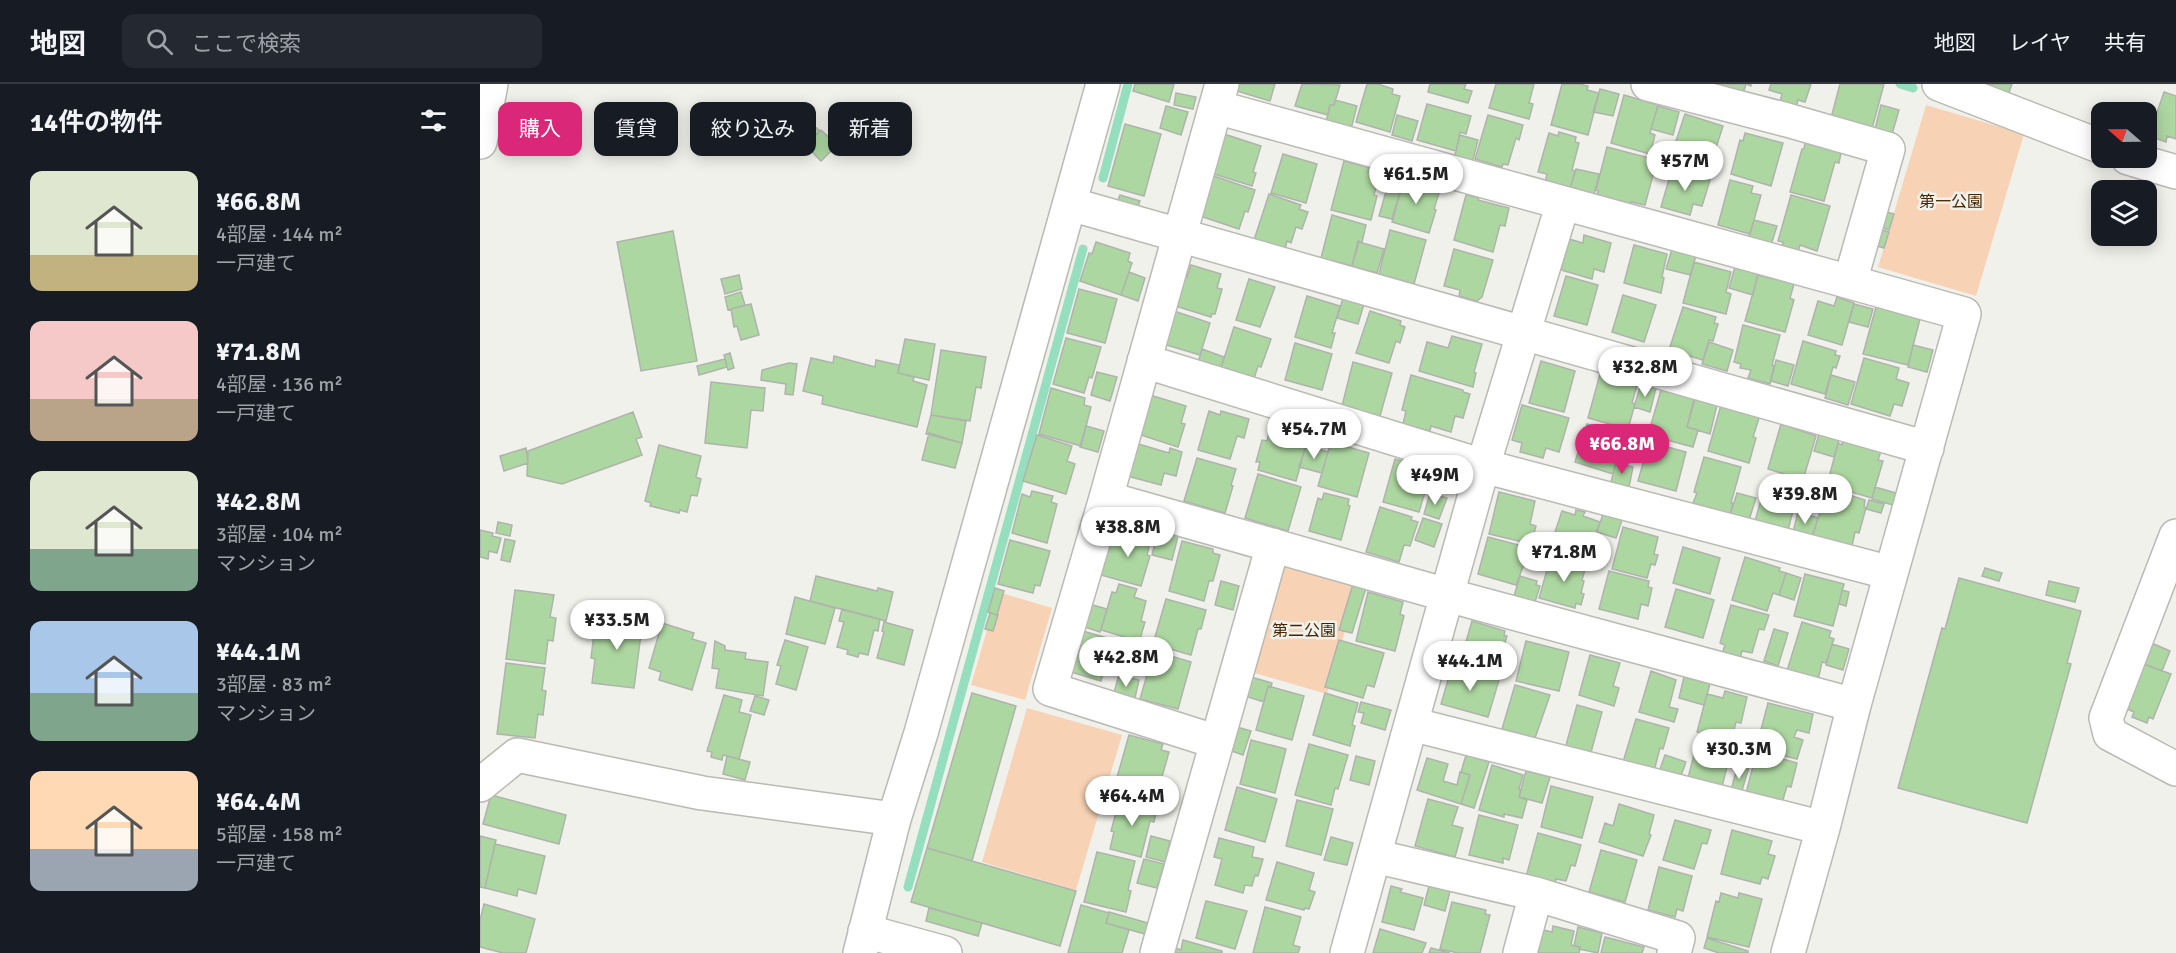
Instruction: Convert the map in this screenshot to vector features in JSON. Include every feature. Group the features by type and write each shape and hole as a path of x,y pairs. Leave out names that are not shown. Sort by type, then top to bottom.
{"street":[{"path":"480,142 492,84"},
{"path":"945,953 863,942 894,819 921,733 1103,84"},
{"path":"1648,84 1888,149 1850,282"},
{"path":"1939,84 2091,143"},
{"path":"1217,742 1050,689 1219,95 1563,203 1964,314 1854,705 1788,953"},
{"path":"2157,166 2176,172"},
{"path":"1347,953 1447,594 1563,203"},
{"path":"1070,204 1178,237 1927,448"},
{"path":"1144,361 1484,466 1891,573"},
{"path":"1106,498 1854,705"},
{"path":"2176,536 2106,718 2110,734 2176,769"},
{"path":"1157,953 1273,545"},
{"path":"1411,724 1823,828"},
{"path":"480,786 517,755 702,793 894,819"},
{"path":"1374,856 1536,894 1677,938 1674,953"},
{"path":"1520,953 1536,894"}],"green space":[{"name":"第一公園","path":"1926,105 2024,134 1976,296 1878,267"},
{"name":"第二公園","path":"1282,561 1359,582 1327,694 1251,672"},
{"path":"998,592 1052,608 1025,700 971,685"},
{"path":"1027,708 1122,735 1076,890 982,862"}],"building":[{"path":"1135,84 1174,84 1169,102 1133,91"},
{"path":"1239,84 1275,84 1270,101 1237,91"},
{"path":"1302,84 1340,85 1334,105 1330,105 1328,115 1295,106"},
{"path":"1367,84 1378,84 1393,89 1392,94 1400,96 1390,132 1356,122"},
{"path":"1430,84 1466,84 1464,89 1472,91 1468,103 1428,92"},
{"path":"1496,84 1534,84 1529,103 1533,104 1529,119 1489,108"},
{"path":"1562,84 1588,86 1587,90 1599,93 1588,135 1551,125"},
{"path":"1707,84 1746,84 1743,94"},
{"path":"1771,84 1811,84 1805,102 1798,100 1796,108 1780,102 1782,94 1769,90"},
{"path":"1840,84 1884,84 1872,129 1831,118"},
{"path":"1979,84 2012,84 2008,95"},
{"path":"1600,89 1619,94 1613,116 1593,112"},
{"path":"2164,92 2176,96 2176,139 2167,136 2166,142 2157,139 2157,113"},
{"path":"1176,93 1196,97 1193,109 1174,105"},
{"path":"1624,95 1658,105 1650,133 1655,135 1650,154 1611,143"},
{"path":"1335,100 1357,106 1351,129 1326,122 1330,105 1334,105"},
{"path":"1427,104 1471,116 1466,134 1460,132 1456,151 1417,140"},
{"path":"1881,105 1899,110 1892,134 1875,129"},
{"path":"1166,106 1188,112 1181,135 1160,128"},
{"path":"1658,106 1679,112 1673,135 1651,129"},
{"path":"1685,114 1723,126 1715,151 1712,150 1706,167 1671,156"},
{"path":"1397,115 1418,121 1412,141 1392,135"},
{"path":"1488,115 1523,125 1519,140 1516,138 1508,165 1503,164 1502,167 1475,159"},
{"path":"1125,124 1161,134 1144,196 1108,186"},
{"path":"821,130 828,137 828,154 821,161 816,156 816,135"},
{"path":"1559,132 1576,137 1575,142 1579,143 1570,189 1545,183 1547,174 1538,172 1549,133 1558,136"},
{"path":"1745,133 1783,143 1771,186 1731,174 1740,140 1743,141"},
{"path":"1224,134 1261,146 1253,172 1256,173 1252,186 1211,173"},
{"path":"1460,135 1478,140 1472,163 1454,158"},
{"path":"1805,143 1841,153 1839,163 1835,162 1824,201 1790,192"},
{"path":"1607,147 1657,160 1645,205 1597,196 1598,191 1596,190"},
{"path":"1283,154 1317,164 1306,203 1271,193"},
{"path":"1344,161 1369,168 1368,172 1379,175 1371,220 1331,210"},
{"path":"1576,169 1599,174 1594,195 1570,189"},
{"path":"1672,169 1710,180 1702,206 1693,204 1690,215 1661,207"},
{"path":"1391,174 1404,178 1392,219 1379,216"},
{"path":"1211,175 1255,190 1248,212 1245,211 1239,229 1197,215"},
{"path":"1405,176 1438,185 1436,192 1439,193 1434,209 1436,210 1429,233 1392,222"},
{"path":"1730,180 1753,186 1751,193 1761,195 1750,234 1718,225"},
{"path":"1269,194 1301,205 1299,209 1308,212 1302,229 1296,227 1291,243 1287,241 1285,250 1254,240"},
{"path":"1120,195 1140,201 1137,209 1117,203"},
{"path":"1466,195 1509,208 1505,226 1500,225 1493,252 1454,240"},
{"path":"1791,195 1830,206 1817,251 1800,245 1798,252 1782,247 1783,242 1778,241"},
{"path":"1887,212 1894,214 1889,230 1883,228"},
{"path":"1332,215 1366,225 1362,242 1358,241 1352,266 1321,258"},
{"path":"1754,220 1777,226 1771,245 1748,239"},
{"path":"1390,230 1426,240 1414,284 1379,274"},
{"path":"1882,230 1889,232 1884,248 1877,246"},
{"path":"673,231 697,361 641,371 617,242"},
{"path":"1584,235 1611,243 1604,272 1594,269 1592,279 1561,270 1569,239 1583,243"},
{"path":"1096,242 1130,253 1128,261 1132,263 1121,295 1080,281 1089,253 1092,254"},
{"path":"1359,242 1384,249 1377,273 1352,266"},
{"path":"1634,245 1667,254 1661,293 1624,283"},
{"path":"1454,249 1493,260 1482,297 1477,301 1459,296 1460,290 1444,286"},
{"path":"1672,249 1696,255 1691,275 1666,269"},
{"path":"1694,262 1731,272 1726,292 1731,294 1726,314 1683,303"},
{"path":"1191,265 1221,274 1217,288 1222,289 1215,314 1211,317 1172,305 1181,276 1187,277"},
{"path":"1735,267 1758,273 1753,295 1729,288"},
{"path":"1129,272 1145,278 1138,301 1121,295"},
{"path":"739,275 742,289 725,294 721,279"},
{"path":"1758,275 1794,284 1790,298 1794,300 1785,332 1745,321"},
{"path":"1566,276 1598,285 1587,325 1554,316"},
{"path":"1249,279 1275,287 1260,327 1236,320"},
{"path":"1079,289 1117,299 1105,343 1067,333"},
{"path":"741,292 745,305 728,310 725,297"},
{"path":"1623,295 1656,305 1644,342 1612,332"},
{"path":"1307,296 1340,306 1332,333 1335,333 1331,348 1295,337"},
{"path":"1837,297 1854,303 1842,345 1808,335 1818,301 1834,306"},
{"path":"1343,298 1364,304 1358,324 1337,318"},
{"path":"751,304 759,335 741,340 737,326 734,327 731,309"},
{"path":"1854,304 1873,309 1868,327 1849,322"},
{"path":"1683,307 1716,317 1714,323 1718,324 1713,341 1709,340 1703,360 1669,350"},
{"path":"1876,307 1920,319 1908,365 1863,354"},
{"path":"1171,310 1210,323 1200,355 1160,343"},
{"path":"1370,311 1401,321 1400,325 1405,327 1400,343 1396,341 1389,363 1356,353"},
{"path":"1743,325 1780,335 1772,365 1774,366 1770,384 1748,378 1751,370 1740,368 1741,364 1734,362"},
{"path":"1234,327 1271,339 1253,382 1220,371"},
{"path":"1452,336 1482,344 1474,372 1476,373 1473,387 1419,371 1427,342 1448,348"},
{"path":"1066,338 1101,347 1092,378 1089,377 1084,393 1053,384"},
{"path":"905,339 935,344 929,380 898,373"},
{"path":"1803,341 1836,351 1835,355 1840,356 1836,368 1833,367 1825,394 1791,384"},
{"path":"1709,342 1733,350 1727,371 1702,364"},
{"path":"1295,343 1332,354 1322,390 1285,380"},
{"path":"1913,345 1933,350 1927,372 1908,367"},
{"path":"1202,349 1224,357 1220,371 1197,366"},
{"path":"941,350 986,357 981,388 976,387 970,421 931,415"},
{"path":"730,353 734,368 728,370 724,355"},
{"path":"834,356 875,367 876,360 899,365 898,373 914,377 913,381 927,385 917,427 822,404 823,396 803,391 811,358 833,363"},
{"path":"1864,358 1899,368 1896,379 1909,383 1902,406 1894,404 1890,416 1851,404"},
{"path":"725,359 727,367 699,375 697,366"},
{"path":"1776,360 1794,365 1788,386 1771,381"},
{"path":"1541,361 1575,371 1564,412 1529,403"},
{"path":"1353,362 1392,373 1380,416 1342,406"},
{"path":"789,363 797,364 793,395 785,394 786,384 761,380 762,370"},
{"path":"1097,372 1117,377 1110,401 1091,395"},
{"path":"1605,372 1637,385 1632,403 1635,404 1628,429 1588,418 1600,374 1605,375"},
{"path":"1411,375 1470,394 1463,418 1455,416 1451,432 1431,426 1430,431 1403,424 1406,411 1402,410"},
{"path":"1831,375 1855,382 1848,405 1825,398"},
{"path":"711,382 765,388 763,411 751,410 747,448 705,443"},
{"path":"1641,384 1656,388 1650,412 1634,407"},
{"path":"1051,388 1085,398 1084,405 1091,407 1081,446 1039,434"},
{"path":"1661,390 1695,399 1687,427 1698,430 1693,447 1648,435"},
{"path":"1150,395 1186,406 1181,423 1185,424 1178,447 1138,434"},
{"path":"1694,399 1717,405 1710,434 1687,427"},
{"path":"1522,405 1569,418 1559,452 1546,448 1543,458 1520,452 1522,443 1512,440"},
{"path":"1721,405 1760,415 1753,437 1756,438 1749,463 1708,451"},
{"path":"1209,411 1220,415 1221,411 1249,419 1244,438 1237,436 1230,459 1198,450"},
{"path":"633,412 642,437 636,439 642,455 562,484 527,476 528,451"},
{"path":"931,415 966,421 962,443 926,434"},
{"path":"1587,424 1626,436 1629,440 1624,458 1618,456 1613,474 1575,462"},
{"path":"1781,424 1816,436 1803,480 1768,469"},
{"path":"1086,426 1104,431 1098,452 1080,447"},
{"path":"1271,426 1308,438 1296,481 1258,470 1260,462 1256,462 1262,440 1267,441"},
{"path":"1820,431 1840,436 1834,457 1814,451"},
{"path":"929,433 962,443 955,468 922,460"},
{"path":"1037,435 1072,446 1067,461 1075,464 1066,494 1023,481"},
{"path":"1843,440 1881,451 1878,460 1883,461 1872,498 1827,485 1838,443 1842,445"},
{"path":"1331,442 1369,453 1357,497 1318,486"},
{"path":"1649,442 1686,452 1676,491 1638,481"},
{"path":"1135,443 1169,453 1170,448 1182,452 1176,476 1164,473 1161,485 1127,476"},
{"path":"659,445 701,456 696,477 701,479 697,496 691,495 687,512 680,510 679,513 650,506 651,503 645,501"},
{"path":"1306,446 1328,452 1322,473 1299,467"},
{"path":"526,448 528,463 504,471 500,456"},
{"path":"1704,457 1741,467 1730,514 1693,503"},
{"path":"1197,458 1236,469 1225,513 1184,501"},
{"path":"1395,459 1432,469 1419,512 1383,502"},
{"path":"1616,463 1633,467 1629,487 1611,482"},
{"path":"1258,474 1301,487 1288,531 1245,518"},
{"path":"1767,479 1799,488 1788,530 1755,521"},
{"path":"1875,487 1896,493 1893,505 1872,499"},
{"path":"1827,488 1865,500 1864,507 1866,508 1859,533 1855,532 1852,546 1813,535"},
{"path":"1032,491 1053,496 1051,502 1057,504 1047,543 1012,533 1022,494 1030,497"},
{"path":"1499,492 1535,501 1530,524 1536,526 1531,544 1489,534"},
{"path":"1324,493 1349,499 1348,505 1350,506 1341,540 1309,531 1318,498 1322,500"},
{"path":"1430,493 1447,498 1439,519 1424,514"},
{"path":"1737,493 1756,498 1749,520 1730,515"},
{"path":"1869,500 1884,504 1881,513 1866,509"},
{"path":"1380,507 1412,517 1411,520 1418,522 1410,546 1404,545 1399,562 1366,552"},
{"path":"1576,510 1585,512 1583,516 1600,522 1596,533 1600,535 1590,558 1577,554 1575,559 1555,552 1557,546 1551,544 1562,511 1575,515"},
{"path":"1604,511 1623,517 1616,538 1597,532"},
{"path":"1798,512 1818,518 1812,537 1793,532"},
{"path":"1423,518 1442,524 1434,547 1415,540"},
{"path":"498,522 512,525 510,536 496,533"},
{"path":"1623,527 1658,537 1654,554 1658,555 1655,565 1651,564 1647,578 1612,569"},
{"path":"480,530 493,533 492,536 501,538 497,553 489,551 488,559 480,557"},
{"path":"1129,530 1151,537 1147,555 1150,556 1141,586 1101,575 1114,531 1128,535"},
{"path":"1158,531 1178,536 1172,560 1152,555"},
{"path":"1488,537 1526,547 1525,550 1529,551 1516,585 1478,574"},
{"path":"505,539 515,541 510,562 501,560"},
{"path":"1010,540 1050,551 1040,586 1035,585 1033,593 998,584"},
{"path":"1182,541 1213,549 1213,553 1220,555 1213,581 1209,581 1204,601 1169,591"},
{"path":"1683,547 1720,558 1710,594 1673,583"},
{"path":"1551,556 1586,566 1582,580 1584,581 1581,593 1584,594 1581,605 1576,603 1575,608 1539,598"},
{"path":"1745,557 1780,568 1779,571 1786,573 1779,595 1773,593 1767,611 1732,600"},
{"path":"1985,568 2002,573 1999,581 1982,576"},
{"path":"1609,571 1649,581 1648,587 1652,588 1648,606 1641,604 1638,619 1599,609"},
{"path":"1786,573 1801,578 1794,600 1779,595"},
{"path":"1805,574 1844,584 1833,626 1794,616"},
{"path":"816,576 877,591 878,588 893,592 886,621 810,601"},
{"path":"1520,576 1537,581 1536,585 1540,586 1535,602 1514,596"},
{"path":"1959,578 2081,611 2067,663 2071,664 2027,823 1898,788 1942,628 1945,629"},
{"path":"1221,581 1239,586 1233,610 1215,605"},
{"path":"2049,581 2079,588 2075,602 2046,595"},
{"path":"1119,584 1137,589 1134,597 1146,601 1141,621 1145,622 1140,639 1135,637 1135,640 1101,630 1112,592 1116,593"},
{"path":"1353,584 1366,588 1352,633 1339,630"},
{"path":"995,588 1004,591 997,615 988,612"},
{"path":"1676,589 1714,600 1703,638 1665,627"},
{"path":"515,590 554,595 550,617 556,618 553,641 548,640 545,664 506,659"},
{"path":"1842,590 1849,592 1846,606 1839,604"},
{"path":"1368,592 1403,602 1400,614 1404,616 1395,651 1356,641"},
{"path":"795,597 835,608 825,644 786,634"},
{"path":"1166,599 1206,610 1191,655 1153,644"},
{"path":"1089,604 1107,609 1100,632 1082,626"},
{"path":"1731,605 1769,615 1764,630 1759,629 1752,653 1742,651 1740,659 1722,654 1725,645 1720,643"},
{"path":"842,609 880,619 878,631 874,630 868,655 859,653 858,657 847,654 848,650 837,647 844,622 839,621"},
{"path":"601,613 643,619 634,688 592,683 595,659 591,658 594,634 598,634"},
{"path":"990,613 998,615 993,631 985,629"},
{"path":"1472,621 1505,631 1504,636 1507,636 1497,670 1493,669 1491,675 1459,666"},
{"path":"884,622 913,630 904,665 877,658 884,632 882,631"},
{"path":"1802,622 1831,631 1829,637 1834,639 1826,663 1822,662 1818,680 1787,671"},
{"path":"662,623 694,633 692,639 706,643 692,690 659,680 661,672 649,668"},
{"path":"1774,629 1788,633 1778,666 1764,661"},
{"path":"1083,631 1121,642 1112,671 1109,674 1103,673 1101,681 1071,672"},
{"path":"785,640 808,647 796,690 776,684 781,666 777,665"},
{"path":"1339,640 1384,653 1374,687 1367,685 1363,698 1325,687"},
{"path":"715,641 725,646 725,650 746,653 745,659 768,662 763,696 716,688 719,669 712,668"},
{"path":"1526,641 1569,652 1559,691 1516,681"},
{"path":"2149,642 2170,651 2162,671 2141,663"},
{"path":"1832,644 1849,649 1843,670 1826,665"},
{"path":"1154,651 1191,662 1178,709 1140,699"},
{"path":"1590,655 1620,663 1613,686 1619,688 1614,706 1579,695"},
{"path":"506,663 545,668 542,690 546,691 543,715 538,714 535,738 497,734"},
{"path":"2141,663 2171,674 2153,719 2149,717 2147,723 2132,717 2134,712 2123,707"},
{"path":"1452,666 1499,680 1488,717 1441,704"},
{"path":"1651,671 1676,680 1669,707 1678,709 1674,722 1639,712"},
{"path":"1119,675 1139,680 1134,702 1113,696"},
{"path":"1251,677 1272,683 1271,687 1268,686 1264,702 1245,696"},
{"path":"1684,677 1710,684 1704,705 1679,698"},
{"path":"1515,685 1550,695 1535,738 1502,729"},
{"path":"1268,686 1304,696 1292,740 1256,730"},
{"path":"1725,691 1747,697 1741,723 1736,722 1731,741 1697,732 1707,694 1723,698"},
{"path":"972,693 1016,706 972,861 927,848"},
{"path":"1325,693 1358,703 1352,725 1355,726 1350,746 1313,735"},
{"path":"724,695 742,700 739,712 751,715 739,759 723,755 722,760 711,757 712,752 707,751"},
{"path":"755,696 769,700 764,715 750,711"},
{"path":"1361,702 1391,710 1385,730 1361,723 1364,713 1358,712"},
{"path":"1768,703 1813,714 1809,733 1797,730 1794,737 1803,740 1797,759 1756,749"},
{"path":"1577,705 1602,712 1590,756 1565,749"},
{"path":"1636,719 1669,728 1663,749 1660,748 1654,771 1623,762"},
{"path":"1237,727 1251,731 1243,755 1229,750"},
{"path":"1129,735 1163,744 1161,750 1169,752 1160,784 1154,783 1149,798 1114,788"},
{"path":"1251,740 1286,749 1275,793 1240,784"},
{"path":"1697,743 1731,752 1721,790 1687,782"},
{"path":"1309,744 1348,755 1331,805 1295,795"},
{"path":"1466,755 1489,762 1474,808 1461,804 1470,775 1461,772"},
{"path":"1665,755 1686,762 1679,781 1658,775"},
{"path":"1756,755 1772,760 1773,756 1797,763 1791,787 1787,786 1782,803 1746,793"},
{"path":"727,756 750,762 745,780 723,774"},
{"path":"1356,756 1375,761 1369,785 1350,780"},
{"path":"1427,758 1448,764 1443,781 1457,785 1460,772 1470,775 1461,804 1417,790"},
{"path":"1738,764 1749,767 1740,797 1730,794"},
{"path":"1492,765 1523,775 1519,797 1527,800 1522,818 1504,814 1504,817 1479,810"},
{"path":"1526,771 1550,777 1542,803 1519,797"},
{"path":"1551,786 1593,797 1582,838 1541,827"},
{"path":"1237,787 1277,799 1265,842 1225,830"},
{"path":"491,795 566,815 559,844 483,824"},
{"path":"1120,798 1157,808 1154,822 1150,821 1141,857 1110,849 1114,832 1111,831"},
{"path":"1428,799 1458,807 1452,825 1463,828 1455,857 1415,846"},
{"path":"1297,800 1333,809 1321,855 1286,846"},
{"path":"1619,804 1654,815 1649,834 1651,835 1643,856 1599,842 1605,823 1613,826"},
{"path":"1479,815 1518,825 1509,860 1503,858 1503,863 1469,855"},
{"path":"1675,820 1711,830 1707,844 1702,843 1694,869 1663,860"},
{"path":"1732,830 1772,841 1768,854 1775,856 1768,879 1762,877 1760,884 1721,874"},
{"path":"1538,833 1581,845 1575,866 1571,865 1566,881 1556,879 1555,884 1526,877"},
{"path":"480,836 496,840 485,888 480,887"},
{"path":"1151,836 1170,841 1165,862 1146,857"},
{"path":"1331,837 1353,843 1347,865 1324,860"},
{"path":"1219,838 1254,847 1252,857 1263,859 1258,876 1255,875 1252,886 1245,885 1243,893 1215,885 1222,859 1214,857"},
{"path":"495,844 545,856 536,894 518,889 517,896 485,888"},
{"path":"927,848 1076,891 1060,946 911,902"},
{"path":"1601,850 1637,860 1625,902 1589,892"},
{"path":"1097,852 1135,861 1128,890 1131,891 1126,912 1084,902"},
{"path":"1144,859 1164,864 1157,888 1137,883"},
{"path":"1277,862 1314,873 1309,890 1315,892 1309,909 1304,910 1266,900"},
{"path":"1659,867 1692,876 1683,911 1677,909 1675,917 1648,910"},
{"path":"1391,886 1402,889 1400,892 1423,898 1414,930 1382,922"},
{"path":"1429,886 1450,891 1445,911 1424,905"},
{"path":"1721,893 1738,898 1739,893 1762,899 1749,947 1707,937 1716,901 1719,902"},
{"path":"1206,901 1247,911 1235,949 1196,938"},
{"path":"1452,902 1486,910 1485,914 1490,915 1480,953 1458,953 1440,949"},
{"path":"484,904 535,919 526,953 503,953 480,947 480,920"},
{"path":"1081,905 1109,913 1106,923 1129,930 1122,953 1068,953"},
{"path":"1265,907 1301,917 1293,945 1300,947 1298,953 1253,953"},
{"path":"929,908 982,923 978,936 926,921"},
{"path":"1109,912 1148,923 1145,934 1106,923"},
{"path":"1553,926 1574,931 1571,945 1580,947 1579,953 1538,953 1543,930 1552,932"},
{"path":"1578,927 1602,933 1598,953 1574,946"},
{"path":"1380,929 1426,943 1422,953 1373,953"},
{"path":"1605,937 1644,947 1642,953 1601,953"},
{"path":"1707,938 1748,951 1748,953 1719,953 1704,948"},
{"path":"1183,940 1222,951 1222,953 1173,953 1175,948 1181,950"},
{"path":"1431,948 1450,953 1429,953"}],"waterway":[{"path":"1103,178 1128,84"},
{"path":"1900,84 1913,88"},
{"path":"908,887 1083,249"}]}
